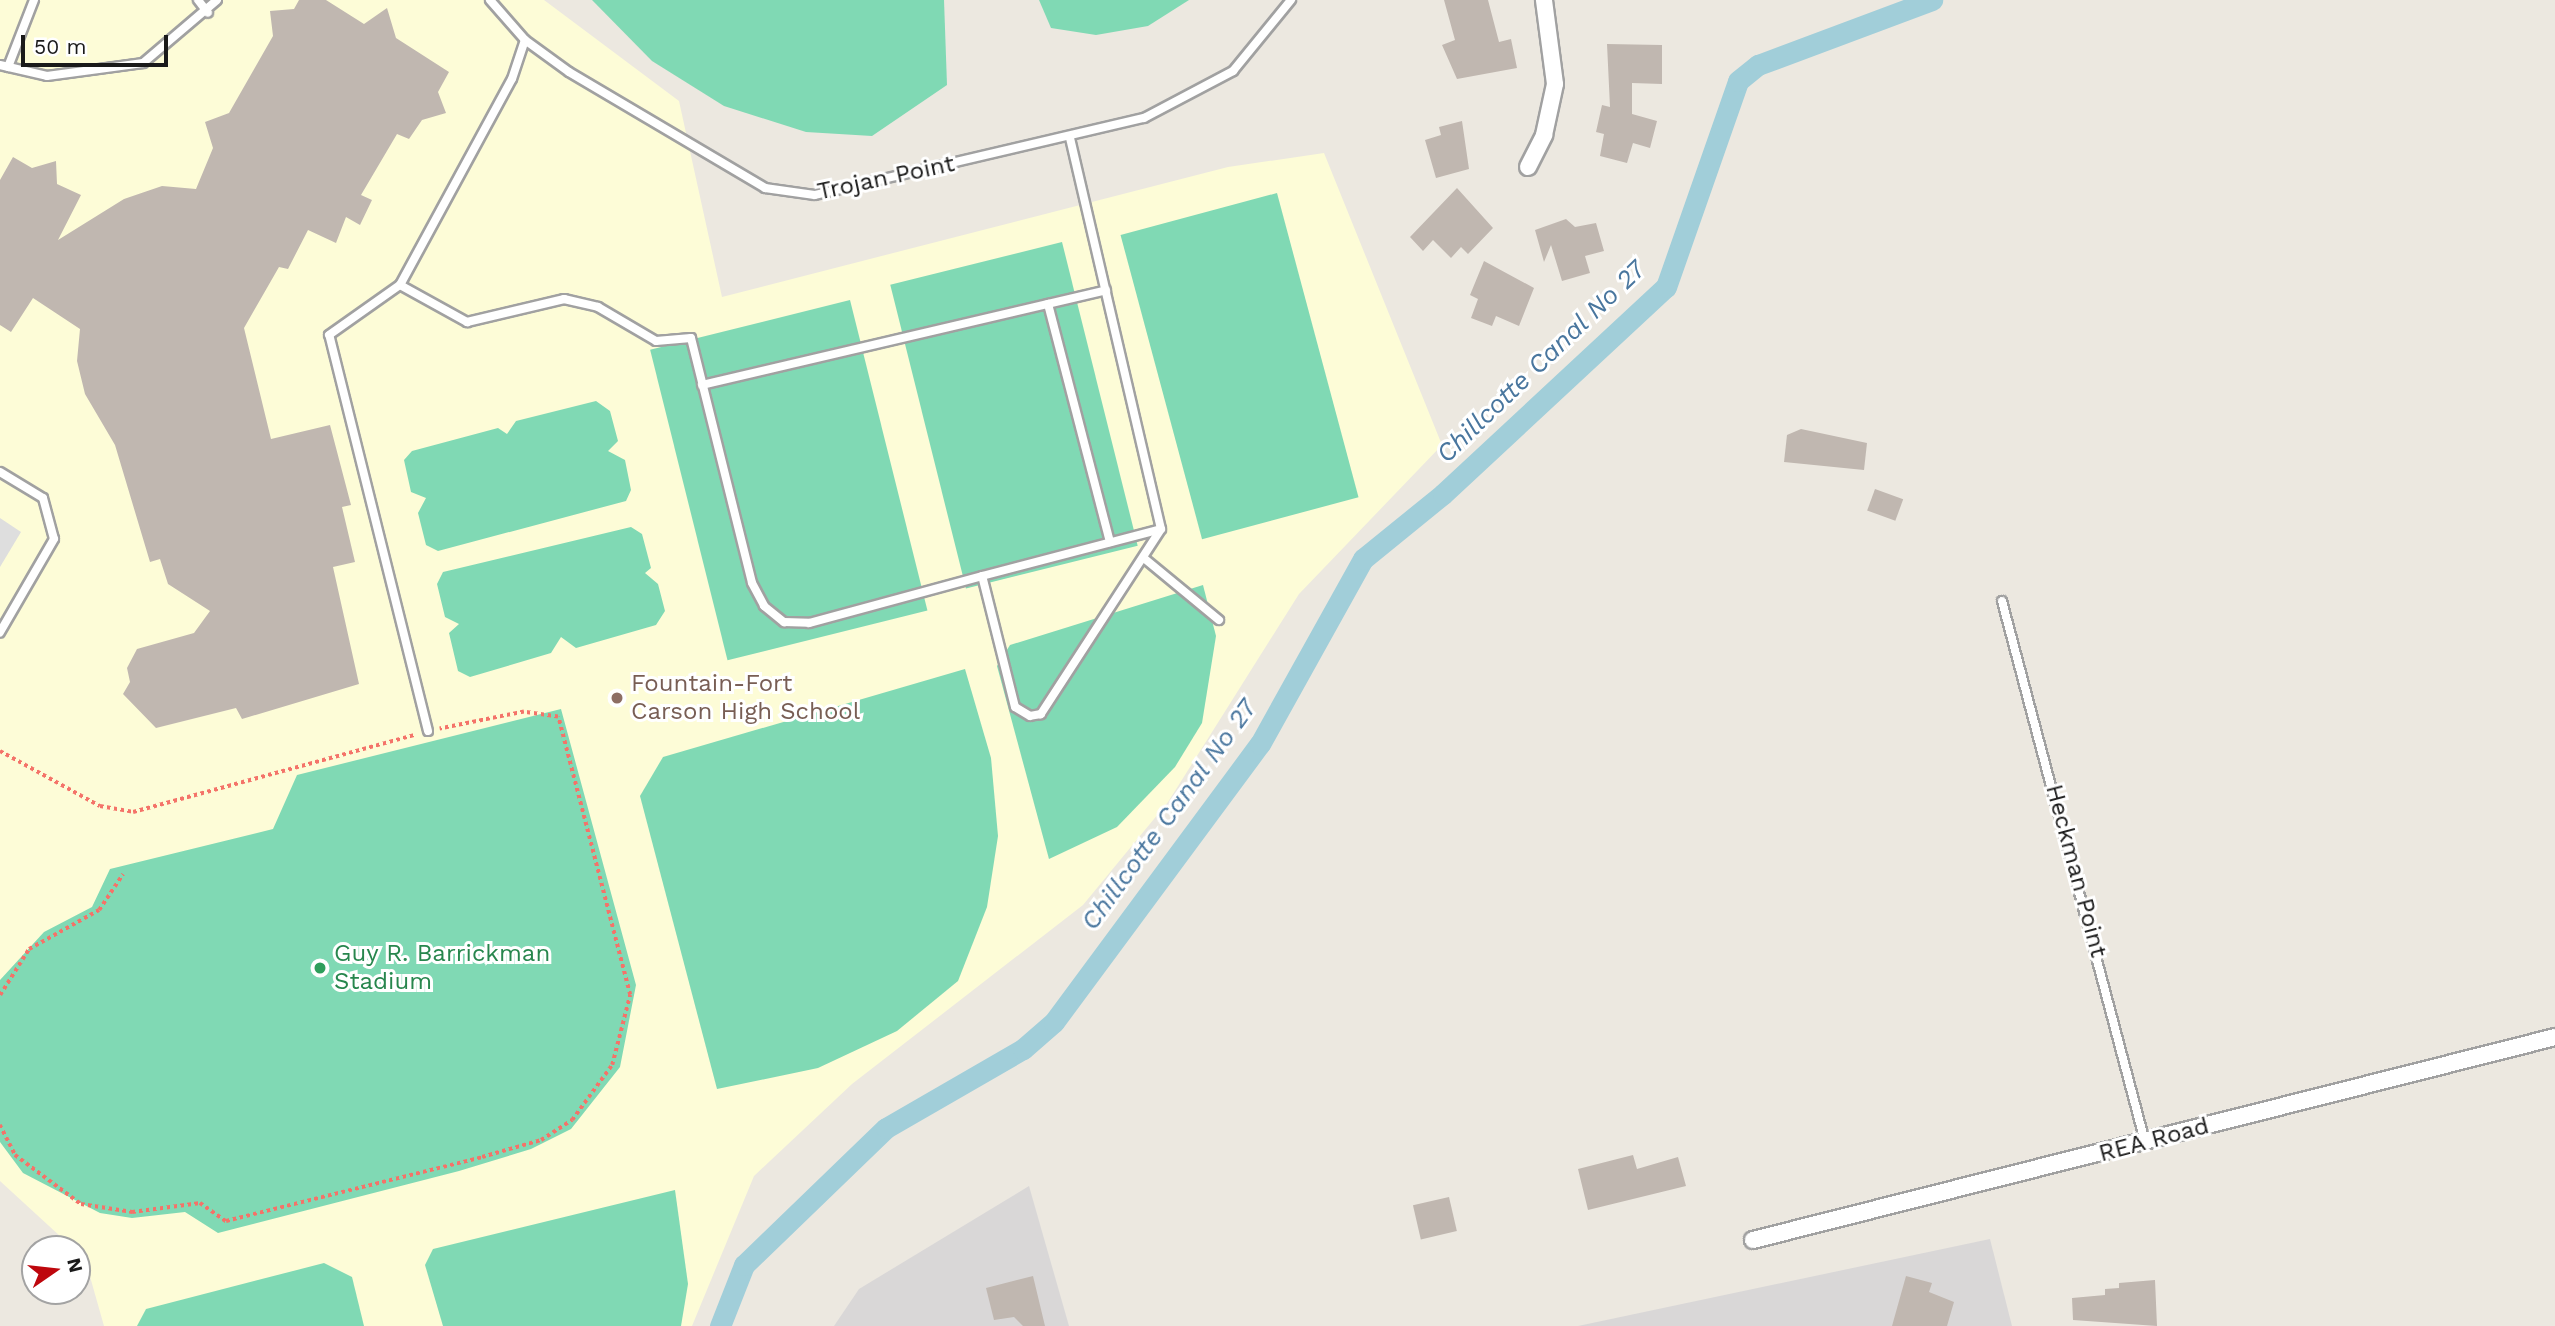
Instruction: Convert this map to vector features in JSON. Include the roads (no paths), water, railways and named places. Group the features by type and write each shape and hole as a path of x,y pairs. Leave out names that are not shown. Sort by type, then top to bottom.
{"street":[{"path":"1528,166 1544,135 1555,84 1544,0"},
{"name":"REA Road","path":"1753,1240 2555,1037"}],"lane":[{"path":"34,0 4,66 47,76 144,63 208,13 218,0"},
{"path":"198,0 208,13"},
{"name":"Trojan Point","path":"490,0 525,40 569,72 786,194 815,195 1070,138 1190,99 1241,62 1291,0"},
{"path":"428,731 329,335 400,285 512,79 525,40"},
{"path":"982,576 1015,707 1030,716 1041,715 1145,559 1161,529 1070,138"},
{"path":"400,285 467,321 564,299 598,307 656,341 691,338 752,583 764,606 785,622 808,623 1161,529"},
{"path":"702,385 1106,290"},
{"path":"1048,304 1110,542"},
{"path":"0,472 43,498 54,539 0,632"},
{"path":"1145,559 1219,620"},
{"name":"Heckman Point","path":"2002,601 2145,1142"}],"waterway":[{"name":"Chillcotte Canal No 27","path":"720,1326 744,1265 886,1128 1023,1049 1054,1022 1260,744 1363,559 1443,494 1666,287 1738,81 1758,65 1932,0"}],"place":[{"name":"Fountain-Fort Carson High School","path":"617,698"},
{"name":"Guy R. Barrickman Stadium","path":"320,968"}]}
